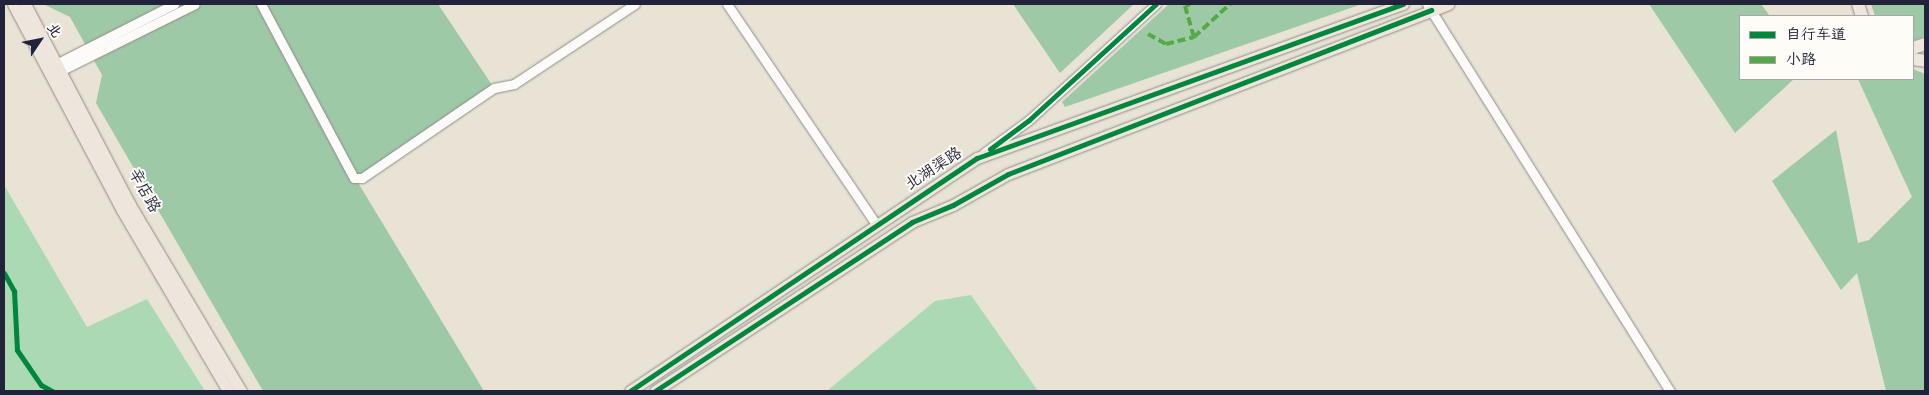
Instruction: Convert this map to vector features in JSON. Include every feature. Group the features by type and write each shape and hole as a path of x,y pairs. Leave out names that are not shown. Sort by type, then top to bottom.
{"main road":[{"name":"辛店路","path":"13,4 54,69 130,205 241,391"},
{"name":"辛店路","path":"25,4 54,69 130,225 228,391"},
{"name":"北湖渠路","path":"630,391 876,224 977,158 1403,4"},
{"name":"北湖渠路","path":"655,391 912,222 953,205 1008,174 1429,7 1448,4"}],"street":[{"path":"54,69 174,4"},
{"path":"54,69 195,4"},
{"path":"261,4 354,178 362,178 494,88 514,84 635,4"},
{"path":"727,4 876,224"},
{"path":"977,158 1029,120 1156,4"},
{"path":"1429,7 1670,391"}],"green space":[{"path":"43,4 438,4 494,88 357,181 484,391 263,391 96,103 102,75 70,17"},
{"path":"1013,4 1134,4 1060,73"},
{"path":"1169,4 1362,4 1065,107 1062,102"},
{"path":"1649,4 1761,4 1769,15 1739,15 1739,80 1793,80 1735,133"},
{"path":"1871,4 1925,4 1925,36 1914,41 1914,15 1875,15"},
{"path":"1914,69 1925,74 1925,391 1886,391 1857,273 1841,290 1772,181 1836,130 1858,243 1869,240 1912,197 1858,80 1914,80"},
{"path":"4,185 87,327 147,299 205,391 4,391"},
{"path":"971,295 1038,391 827,391 935,301"}],"marked path":[{"path":"1190,4 1185,6 1194,37"},
{"path":"1148,34 1166,44 1194,37 1230,4"}],"cycle path":[{"path":"990,149 1029,120 1156,4"},
{"path":"630,391 977,158 1403,4"},
{"path":"655,391 912,222 953,205 1008,174 1431,10"},
{"path":"4,273 14,291 17,350 41,385 52,391"}]}
